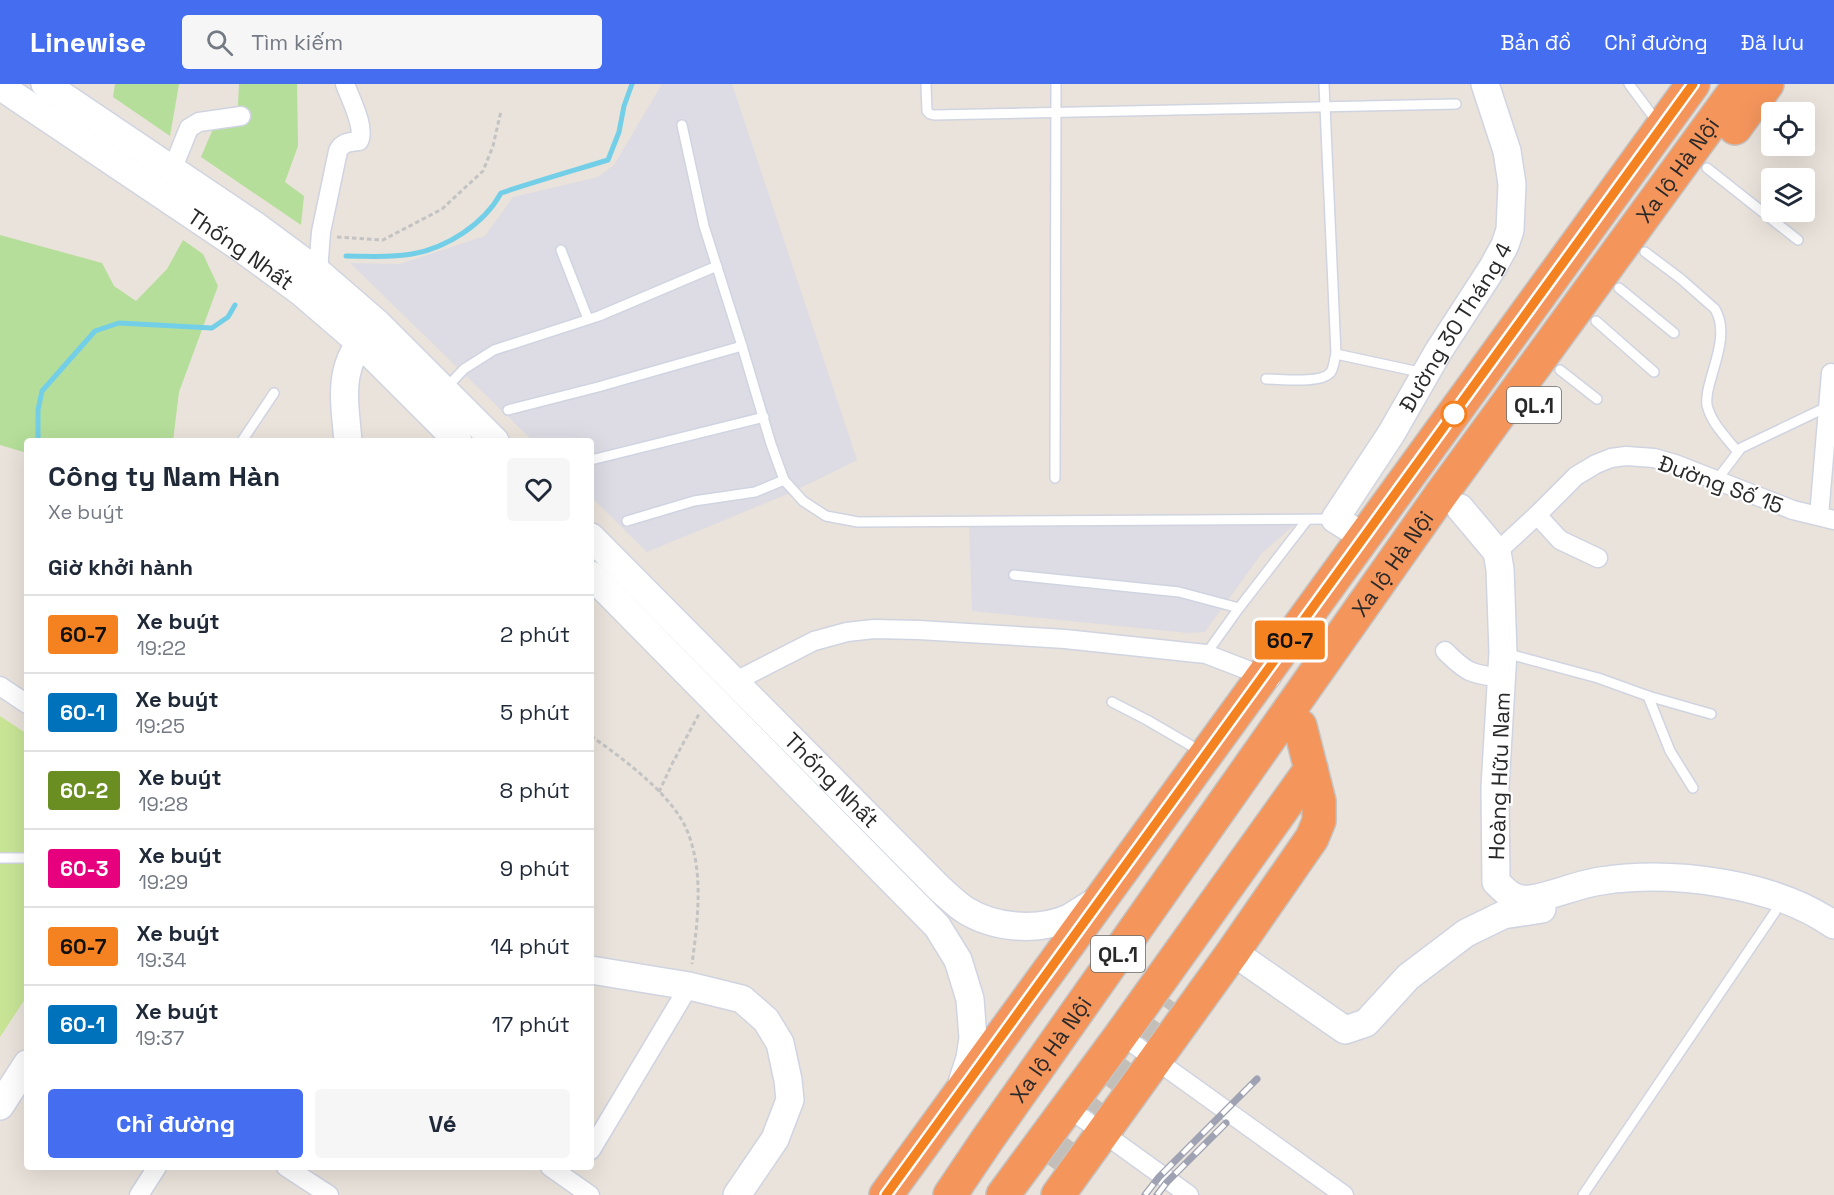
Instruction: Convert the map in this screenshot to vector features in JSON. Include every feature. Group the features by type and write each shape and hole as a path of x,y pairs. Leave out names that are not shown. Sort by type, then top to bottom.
{"highway":[{"name":"Xa lộ Hà Nội","path":"1371,541 1693,84"},
{"name":"Xa lộ Hà Nội","path":"886,1195 958,1096 1034,1005 1371,541 1711,84"},
{"name":"Xa lộ Hà Nội","path":"950,1195 994,1130 1294,720 1503,429 1740,84"},
{"name":"Xa lộ Hà Nội","path":"1503,429 1560,370 1767,84"},
{"name":"Xa lộ Hà Nội","path":"904,1195 1034,1005 1108,890 1271,679"},
{"path":"1035,1195 1056,1182 1102,1133 1312,838 1318,821 1318,801 1311,769 1294,720"},
{"name":"Xa lộ Hà Nội","path":"1003,1195 1121,1035 1311,769"},
{"path":"1174,1002 1318,801"}],"main road":[{"name":"Thống Nhất","path":"45,84 256,226 318,272 377,322 492,438"},
{"name":"Đường 30 Tháng 4","path":"1335,519 1390,434 1505,245 1510,230 1512,184 1507,152 1485,84"},
{"name":"Thống Nhất","path":"0,86 241,248 301,292 359,342 455,438"},
{"path":"348,438 344,396 345,376 352,354 359,342 377,322"},
{"path":"1451,501 1497,552"},
{"path":"1335,519 1371,541"},
{"name":"Thống Nhất","path":"594,540 940,889 964,909 978,916 1024,927 1070,917 1108,890"},
{"name":"Hoàng Hữu Nam","path":"1497,552 1500,569 1502,665 1495,787 1496,882 1509,896 1530,899 1601,881 1692,878 1740,887 1782,899 1821,916 1834,925"},
{"name":"Thống Nhất","path":"594,578 938,926 958,960 970,999 973,1038 970,1058 958,1096"},
{"path":"924,910 940,889"},
{"path":"1233,952 1345,1030 1366,1023 1408,977 1466,933 1503,915 1533,912 1605,894 1647,890 1692,890 1737,898 1815,926 1834,939"},
{"path":"594,970 689,986 742,999 766,1020 780,1043 790,1100 775,1139 737,1195"},
{"path":"0,1106 24,1069"}],"street":[{"path":"301,292 318,272 320,236 340,146 359,141 362,137 362,129 345,84"},
{"path":"172,170 189,128 198,122 241,116"},
{"path":"1826,518 1831,374"},
{"name":"Đường Số 15","path":"1497,552 1576,476 1611,458 1626,456 1654,458 1675,464 1793,510 1826,518"},
{"path":"1537,515 1560,540 1598,558"},
{"path":"734,682 814,641 847,632 874,629 1065,639 1206,654 1271,679"},
{"path":"1445,651 1462,668 1474,675 1502,665"},
{"path":"0,686 24,702"},
{"path":"594,1139 600,1118 689,986"},
{"path":"1121,1035 1344,1195"},
{"path":"1067,1107 1190,1195"},
{"path":"139,1195 155,1170"},
{"path":"291,1170 329,1195"},
{"path":"562,1170 577,1174 590,1195"}],"lane":[{"path":"926,84 927,111 934,116 1456,104"},
{"path":"1055,478 1056,84"},
{"path":"1266,379 1319,379 1329,375 1336,354 1324,84"},
{"path":"1629,84 1661,128"},
{"path":"682,125 704,226 784,480 803,501 826,516 858,522 1335,519"},
{"path":"1707,168 1798,240"},
{"path":"561,250 588,320"},
{"path":"1645,252 1681,279 1715,309 1719,316 1721,338 1707,399 1714,421 1737,451"},
{"path":"444,390 464,369 494,350 588,320 717,266"},
{"path":"1619,288 1674,333"},
{"path":"1596,321 1654,372"},
{"path":"507,410 742,346"},
{"path":"1336,354 1426,373"},
{"path":"1560,370 1598,399"},
{"path":"244,438 274,393"},
{"path":"1716,481 1737,451 1829,406"},
{"path":"594,459 764,417"},
{"path":"627,521 694,501 755,492 784,480"},
{"path":"1206,654 1307,519"},
{"path":"1014,575 1179,592 1239,608"},
{"path":"1502,665 1598,678 1648,696 1711,714"},
{"path":"1648,696 1670,751 1693,788"},
{"path":"1112,702 1209,757"},
{"path":"0,858 24,858"},
{"path":"1583,1195 1776,912"}],"path":[{"path":"320,236 383,240 442,208 483,171 493,146 501,111"},
{"path":"659,792 697,717 712,697"},
{"path":"594,738 631,765 659,792 683,823 691,842 695,860 698,915 689,986"}],"shaded area":[{"path":"662,84 732,84 857,460 790,493 647,552 594,500 594,438 530,438 350,263 400,264 485,236 513,197 598,177 614,165"},
{"path":"1300,520 1262,553 1205,632 1188,633 972,611 969,524"}],"green space":[{"path":"115,84 179,84 170,136 113,97"},
{"path":"239,84 297,84 298,146 285,182 304,196 301,225 201,157 215,124 237,127"},
{"path":"0,235 102,263 114,286 136,301 167,269 183,240 203,254 218,286 179,392 173,438 24,438 24,452 0,445"},
{"path":"0,716 24,732 24,1001 0,1037"}],"waterway":[{"path":"346,256 379,257 425,251 451,240 475,224 485,215 501,193 608,160 619,132 624,106 632,84"},
{"path":"38,438 38,410 42,391 95,331 119,323 212,328 228,317 235,305"}],"tunnel":[{"path":"1054,1169 1174,1002"}],"railway":[{"path":"1145,1195 1159,1177 1257,1079"},
{"path":"1157,1195 1226,1123"}],"bus line":[{"name":"60-7","path":"886,1195 1693,84"}]}
